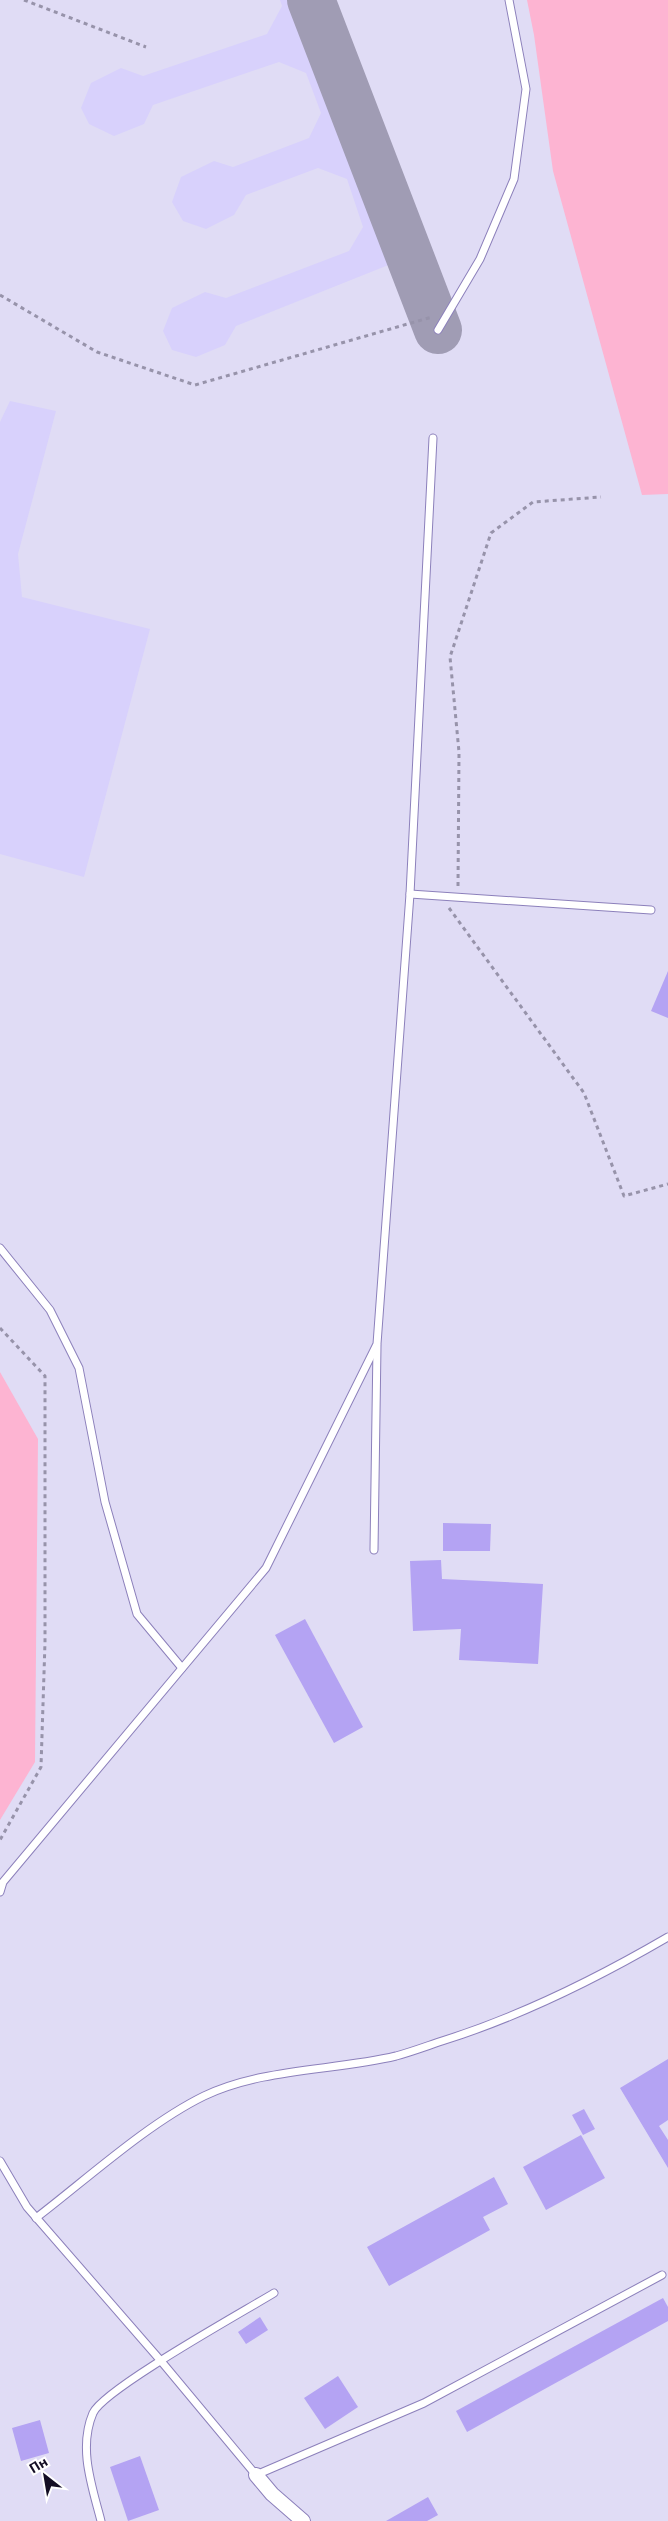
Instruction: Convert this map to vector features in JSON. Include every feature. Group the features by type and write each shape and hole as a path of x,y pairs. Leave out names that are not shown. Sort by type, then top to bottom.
{"street":[{"path":"256,2474 272,2494 303,2521"}],"lane":[{"path":"438,330 480,259 514,179 526,89 509,0"},
{"path":"374,1550 377,1344 410,894 433,438"},
{"path":"410,894 651,910"},
{"path":"0,1248 50,1310 78,1368 105,1502 137,1614 182,1668"},
{"path":"0,1892 3,1882 266,1568 377,1344"},
{"path":"36,2218 161,2122 204,2097 229,2086 275,2076 396,2056 487,2027 558,1997 668,1937"},
{"path":"0,2161 26,2207 162,2361 256,2474 424,2403 662,2275"},
{"path":"101,2521 85,2448 94,2411 117,2389 274,2293"}],"path":[{"path":"24,0 146,47"},
{"path":"0,295 97,352 195,384 433,317"},
{"path":"458,897 459,752 450,658 491,533 533,502 601,497"},
{"path":"439,896 584,1093 624,1196 668,1184"},
{"path":"0,1328 45,1376 45,1642 41,1767 0,1840"}],"shaded area":[{"path":"280,0 319,0 416,254 236,326 225,345 196,357 172,350 163,331 172,308 205,292 226,298 349,251 363,227 347,179 318,168 246,195 234,215 206,229 183,221 172,202 181,177 214,161 233,167 309,138 321,113 306,73 279,62 153,105 144,124 114,136 89,124 81,108 91,83 121,68 143,76 267,34 282,6"},
{"path":"527,0 668,0 668,494 642,495 553,171 534,35"},
{"path":"10,401 56,411 18,554 22,597 150,629 84,877 0,854 0,422"},
{"path":"0,1372 38,1439 35,1762 0,1820"}],"building":[{"path":"668,971 668,1018 651,1011"},
{"path":"443,1523 491,1524 490,1551 443,1551"},
{"path":"441,1560 442,1579 543,1584 538,1664 459,1660 461,1629 413,1631 410,1561"},
{"path":"305,1619 363,1727 334,1743 275,1635"},
{"path":"668,2059 668,2120 659,2126 668,2140 668,2168 620,2088"},
{"path":"584,2109 595,2129 583,2135 572,2115"},
{"path":"581,2135 605,2178 546,2210 523,2167"},
{"path":"494,2177 508,2204 483,2217 490,2230 389,2286 367,2247"},
{"path":"663,2298 668,2307 668,2321 467,2432 456,2411"},
{"path":"260,2317 268,2330 246,2344 238,2332"},
{"path":"338,2376 358,2407 325,2429 304,2398"},
{"path":"40,2420 49,2453 21,2461 12,2428"},
{"path":"140,2456 159,2510 128,2521 110,2467"},
{"path":"428,2497 438,2515 427,2521 386,2521"}],"taxiway":[{"path":"311,0 438,330"}]}
